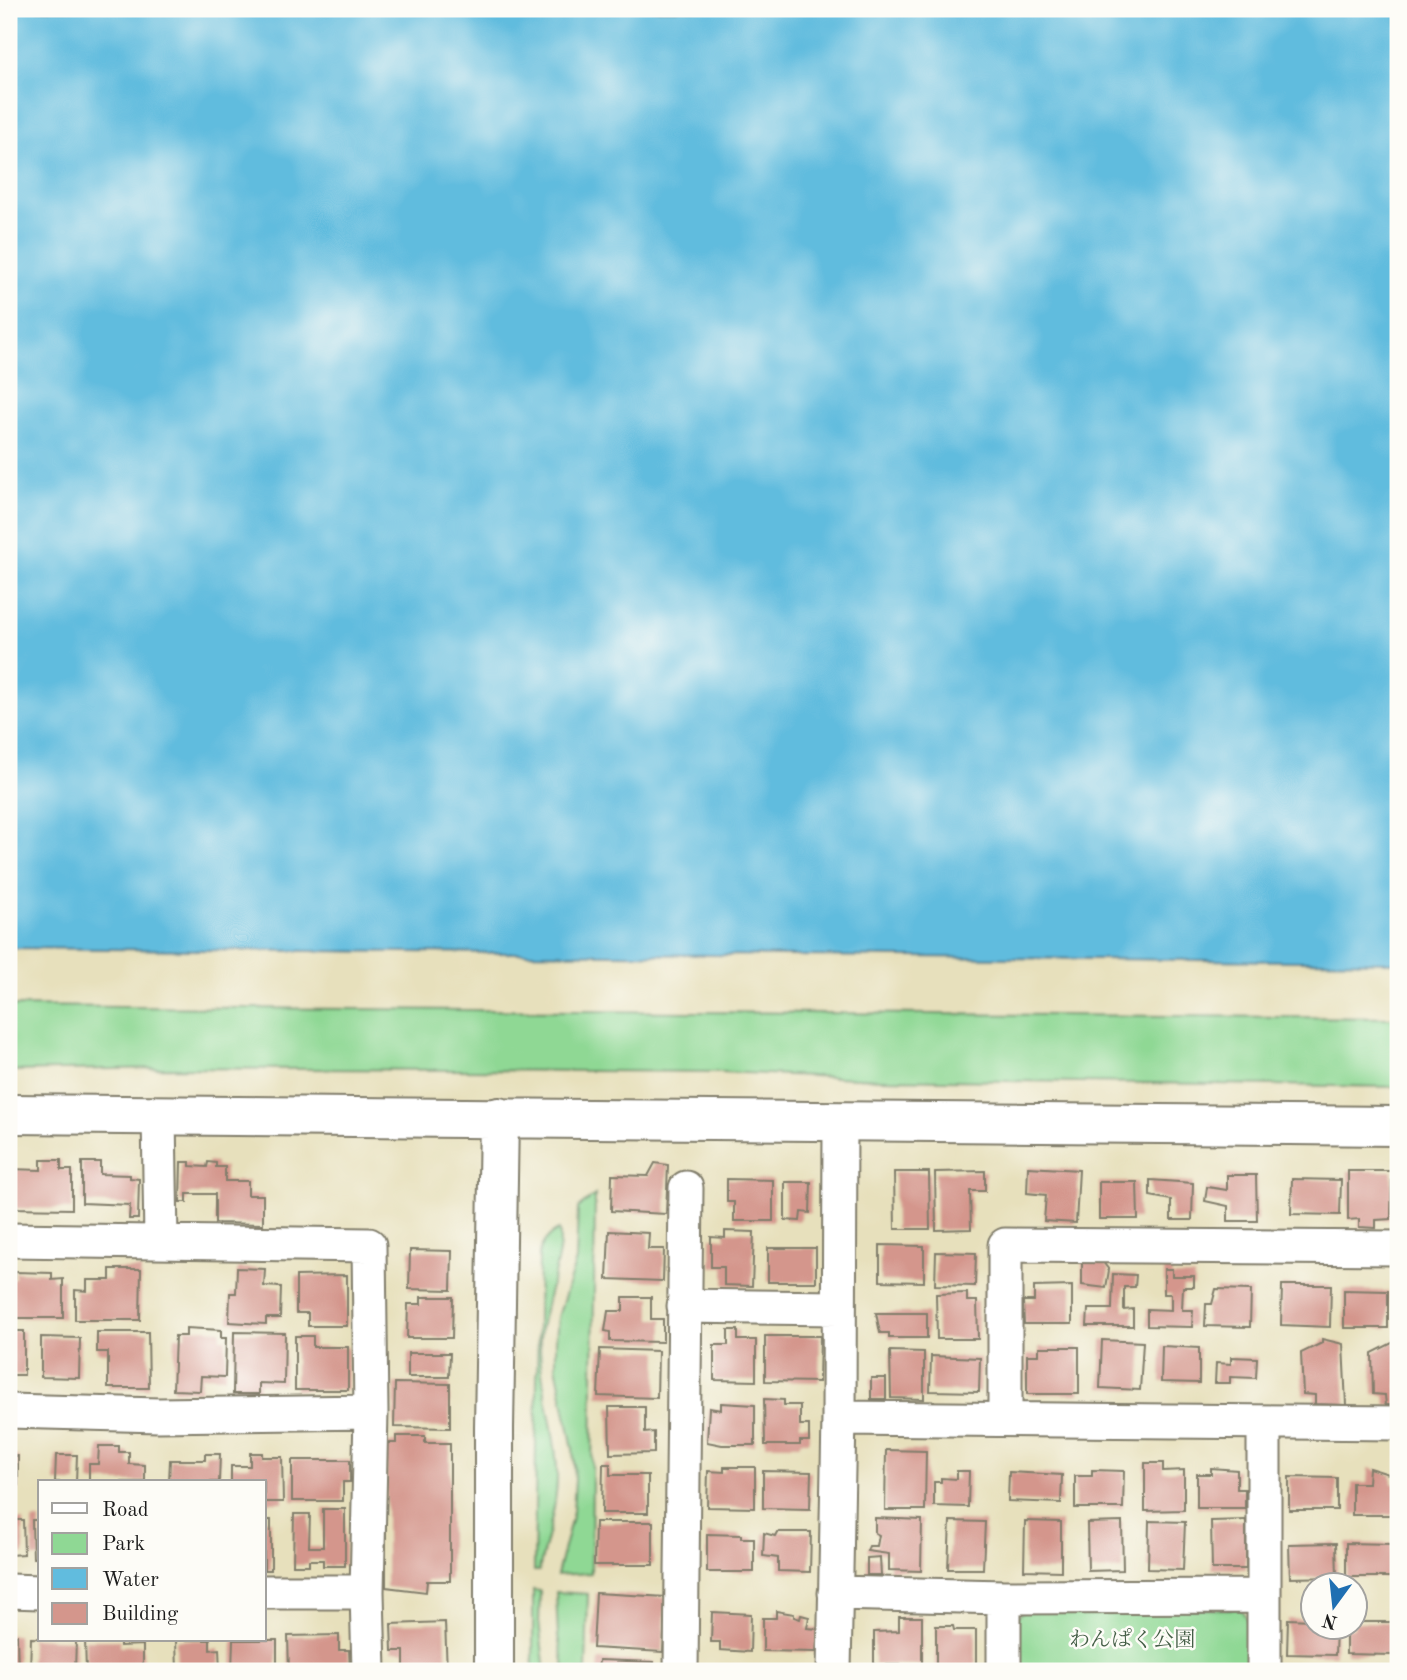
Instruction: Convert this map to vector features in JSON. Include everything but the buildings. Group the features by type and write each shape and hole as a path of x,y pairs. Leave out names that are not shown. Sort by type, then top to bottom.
{"street":[{"path":"9,1114 1398,1126"},
{"path":"159,1115 161,1241"},
{"path":"494,1671 494,1428 499,1117"},
{"path":"834,1671 839,1418 840,1121"},
{"path":"681,1671 686,1188"},
{"path":"9,1240 369,1245 369,1671"},
{"path":"1005,1419 1005,1245 1398,1248"},
{"path":"684,1306 838,1308"},
{"path":"9,1411 159,1415 371,1412"},
{"path":"839,1418 1398,1423"},
{"path":"1264,1422 1264,1671"},
{"path":"9,1591 38,1592"},
{"path":"266,1592 367,1592"},
{"path":"835,1593 1004,1597 1264,1596"},
{"path":"1004,1597 1004,1671"}],"green space":[{"path":"9,1006 1398,1018 1398,1087 881,1079 721,1072 167,1068 9,1071"},
{"path":"595,1195 591,1573 557,1575 573,1512 575,1479 573,1449 556,1366 558,1317 576,1260 578,1208"},
{"path":"559,1230 559,1253 540,1339 542,1373 556,1455 557,1484 554,1509 539,1571 534,1571 539,1254 546,1240"},
{"path":"533,1590 540,1591 539,1622 545,1671 533,1671"},
{"path":"556,1592 588,1594 586,1671 565,1671 558,1637"},
{"name":"わんぱく公園","path":"1026,1608 1241,1609 1248,1621 1248,1671 1015,1671 1015,1619"}],"water":[{"path":"9,9 1398,9 1398,962 9,948"}]}
